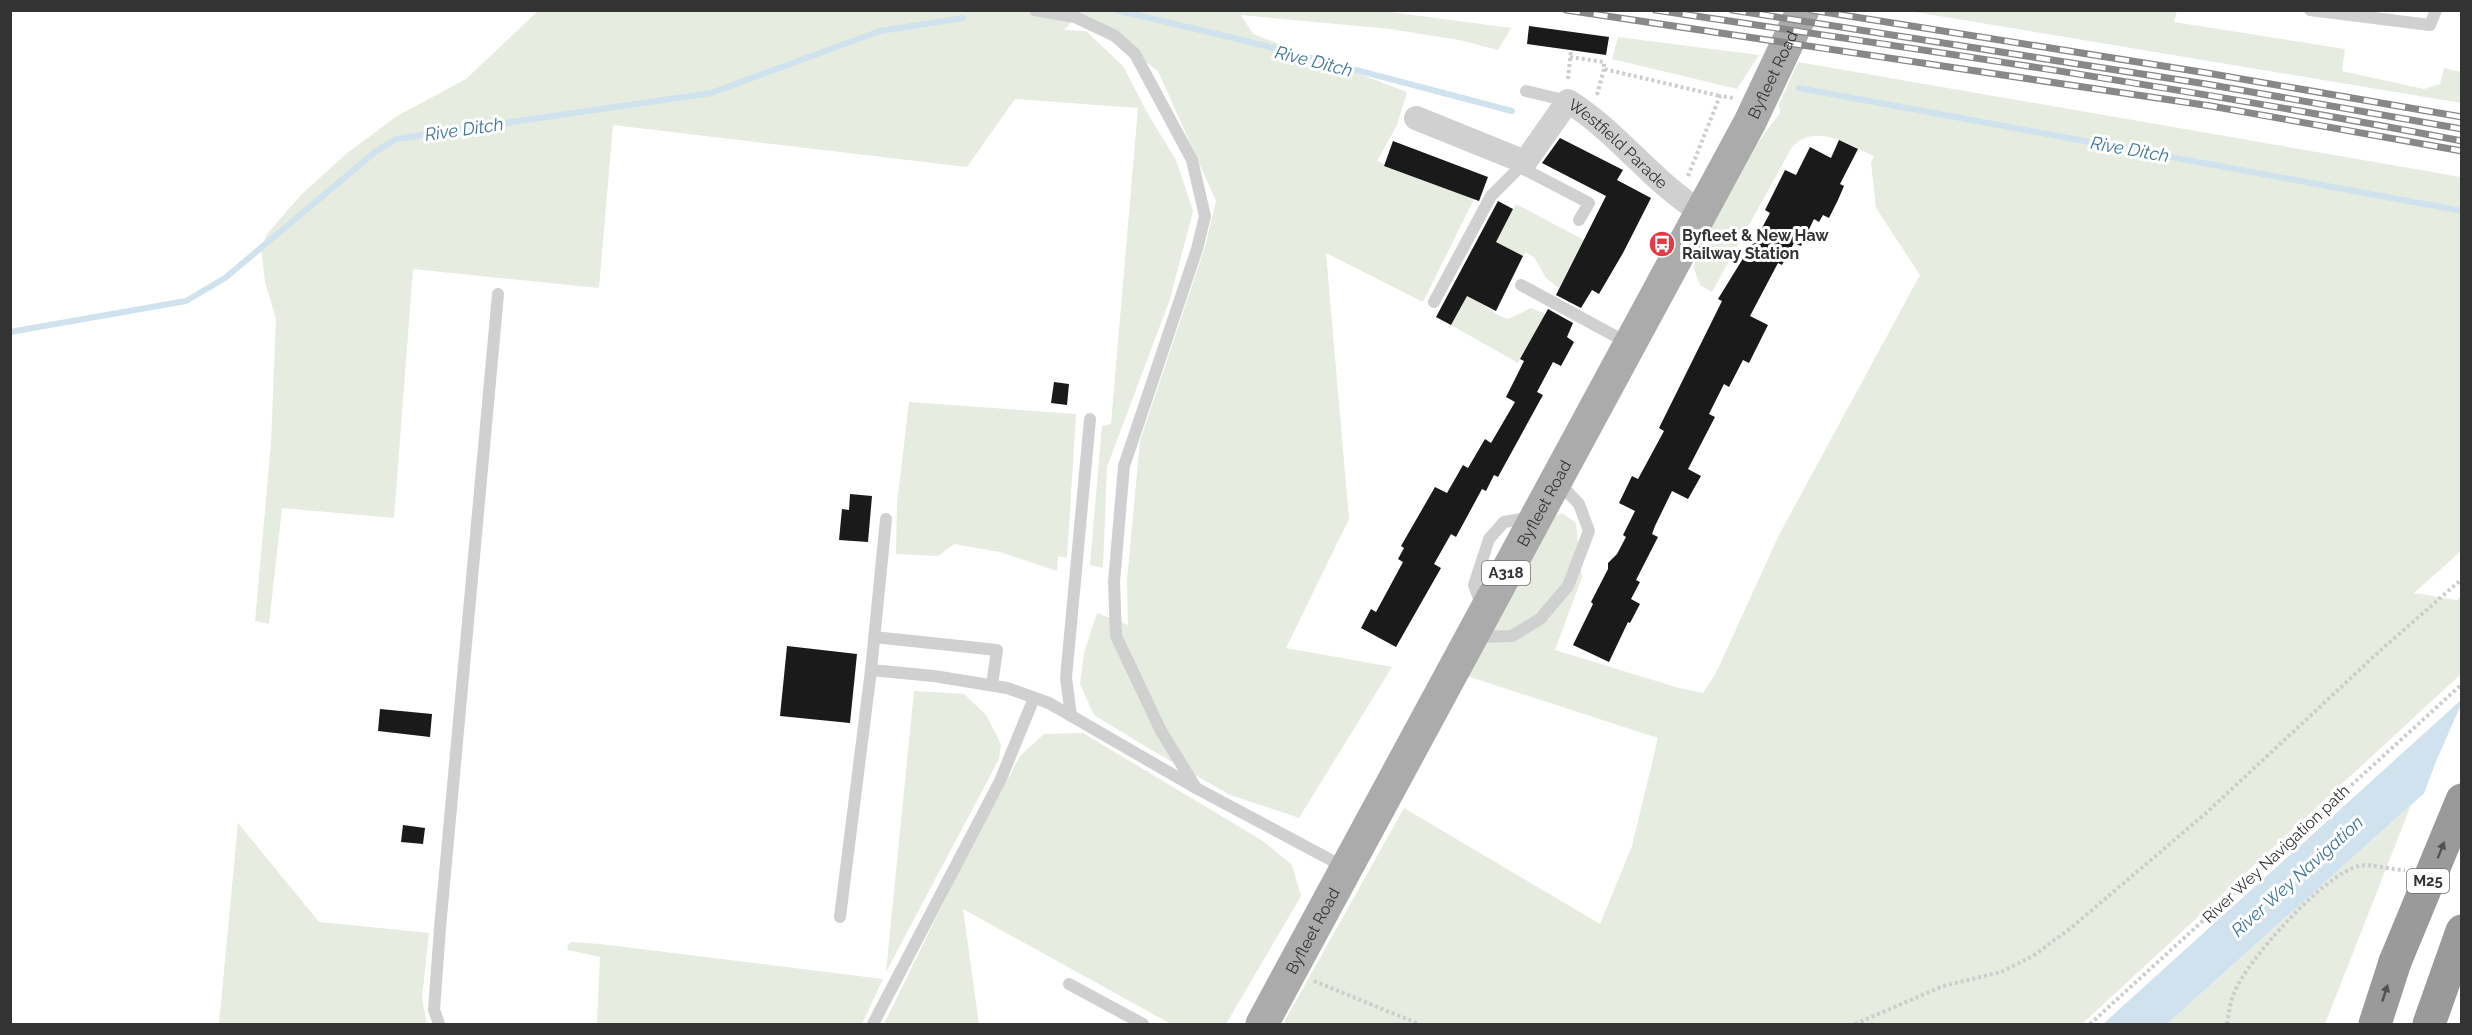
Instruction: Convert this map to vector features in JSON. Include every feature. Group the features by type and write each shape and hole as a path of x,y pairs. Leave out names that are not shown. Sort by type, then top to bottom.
{"highway":[{"name":"M25","path":"2375,1024 2395,962 2462,800"},
{"path":"2429,1024 2448,964 2462,931"}],"main road":[{"name":"Byfleet Road","path":"1262,1024 1750,122 1803,10"}],"street":[{"name":"Westfield Parade","path":"1567,101 1593,116 1677,197 1701,212"},
{"path":"1416,118 1523,164 1567,101"}],"lane":[{"path":"1035,10 1075,17 1115,36 1135,54 1192,160 1205,216 1197,249 1124,466 1114,582 1116,636 1161,731 1196,788"},
{"path":"2310,10 2430,25 2436,10"},
{"name":"Westfield Parade","path":"1526,91 1567,101"},
{"path":"1434,302 1491,196 1523,164 1589,203 1580,220"},
{"path":"1521,285 1629,344"},
{"path":"439,1024 434,1010 440,928 498,294"},
{"path":"1071,716 1066,678 1090,419"},
{"path":"1478,625 1512,636 1540,619 1568,586 1589,531 1579,504 1556,480"},
{"path":"840,917 871,670 886,519"},
{"path":"874,637 997,650 992,685"},
{"path":"871,670 992,685 1034,698 1071,716 1196,788 1347,868"},
{"path":"873,1024 958,857 1000,781 1034,698"},
{"path":"1069,984 1143,1024"}],"path":[{"path":"1567,101 1571,50"},
{"name":"Byfleet Road","path":"1570,57 1604,62 1604,69 1739,99"},
{"path":"1685,182 1720,96"},
{"path":"1855,1024 1943,986 2001,972 2032,956 2072,927 2205,814 2374,656 2462,579"},
{"name":"River Wey Navigation path","path":"2090,1024 2462,684"},
{"path":"2227,1024 2234,993 2254,958 2299,910 2336,878 2359,865"},
{"path":"1291,971 1419,1024"}],"shaded area":[{"path":"1375,10 1511,28 1498,50 1459,40 1390,29 1241,15 1253,34 1407,92 1397,125 1377,161 1474,199 1423,302 1326,253 1349,519 1286,648 1392,667 1299,818 1230,795 1094,715 1080,684 1084,653 1097,613 1128,625 1127,580 1140,441 1205,247 1216,201 1158,71 1135,54 1075,18 1064,30 1086,31 1123,66 1176,160 1193,211 1170,299 1107,467 1103,568 1090,565 1102,426 1111,424 1138,108 1015,99 967,167 613,125 599,288 413,269 394,518 282,508 269,624 255,621 271,444 276,319 265,282 261,248 267,234 301,195 346,154 397,116 466,79 538,11"},
{"path":"1909,11 2177,11 2174,22 2345,49 2342,71 2424,89 2440,84 2444,68 2461,72 2461,103"},
{"path":"1618,37 1759,55 1737,89 1612,59"},
{"path":"1798,62 2461,177 2461,551 2414,593 2457,600 2461,596 2461,674 2082,1024 1283,1024 1404,808 1600,924 1632,846 1658,738 1464,675 1551,517 1562,513 1576,523 1582,577 1555,650 1679,688 1703,693 1716,673 1779,535 1920,275 1876,208 1871,163 1874,156 1832,138 1811,136 1792,147 1712,292 1700,285 1694,269 1696,253 1748,156 1780,113 1779,105"},
{"path":"1516,204 1584,240 1559,288 1546,278 1534,257 1526,252 1523,256 1508,249 1480,303 1508,319 1531,308 1545,314 1518,363 1451,325"},
{"path":"909,402 1076,414 1067,558 1058,556 1057,571 1000,552 954,544 938,556 896,554 897,504"},
{"path":"914,691 964,694 986,715 1001,744 999,759 886,972"},
{"path":"1083,733 1263,841 1292,865 1301,896 1226,1024 1171,1024 963,909 979,1024 884,1024 958,873 1020,756 1044,734"},
{"path":"2411,805 2325,1024 2167,1024"},
{"path":"238,823 319,922 429,933 422,998 427,1024 219,1024"},
{"path":"571,942 883,979 862,1024 597,1024 600,957 568,950 567,946"}],"water":[{"name":"River Wey Navigation","path":"2461,700 2461,760 2167,1024 2103,1024"}],"pier":[{"path":"2461,705 2462,764 2421,801 2437,759"}],"building":[{"path":"1529,26 1609,37 1606,55 1527,44"},
{"path":"1560,138 1623,170 1617,180 1651,198 1599,294 1592,290 1581,308 1556,295 1606,196 1542,163"},
{"path":"1839,140 1858,149 1840,184 1844,186 1838,200 1829,218 1823,215 1819,222 1814,219 1801,246 1794,243 1782,265 1778,263 1750,316 1768,325 1749,363 1743,360 1729,387 1724,384 1709,414 1715,417 1688,469 1701,476 1688,499 1672,491 1655,526 1652,534 1658,537 1636,580 1640,582 1631,599 1640,604 1630,623 1628,622 1609,662 1573,645 1608,569 1608,563 1617,554 1626,537 1623,535 1635,511 1619,503 1632,476 1638,479 1664,431 1659,428 1722,301 1718,299 1770,213 1765,210 1785,170 1796,175 1810,147 1831,158"},
{"path":"1393,141 1488,177 1479,201 1384,166"},
{"path":"1498,201 1513,209 1496,242 1523,256 1496,311 1467,296 1451,325 1436,317"},
{"path":"1548,309 1573,323 1567,337 1574,342 1561,366 1553,362 1537,392 1543,395 1498,477 1494,475 1486,491 1482,489 1456,537 1451,534 1434,564 1441,568 1396,647 1361,628 1371,609 1376,612 1403,562 1398,559 1404,548 1401,546 1435,487 1447,493 1463,465 1468,468 1485,439 1491,443 1515,402 1506,397 1524,361 1520,359"},
{"path":"1054,382 1069,384 1067,405 1051,403"},
{"path":"850,494 872,496 868,542 839,540 842,509 849,510"},
{"path":"787,646 857,654 850,723 780,716"},
{"path":"380,709 432,714 430,737 378,731"},
{"path":"403,825 425,828 423,844 401,842"}],"waterway":[{"name":"Rive Ditch","path":"1116,10 1246,41 1512,111"},
{"name":"Rive Ditch","path":"10,332 186,301 225,278 375,152 396,139 711,93 880,31 963,18"},
{"name":"Rive Ditch","path":"1799,88 2462,211"}],"railway":[{"path":"1566,10 2211,106 2462,151"},
{"path":"1655,10 2160,87 2462,141"},
{"path":"1732,10 2206,84 2462,129"},
{"path":"1811,10 2207,73 2462,117"}],"place":[{"name":"Byfleet & New Haw Railway Station","path":"1662,244"}]}
